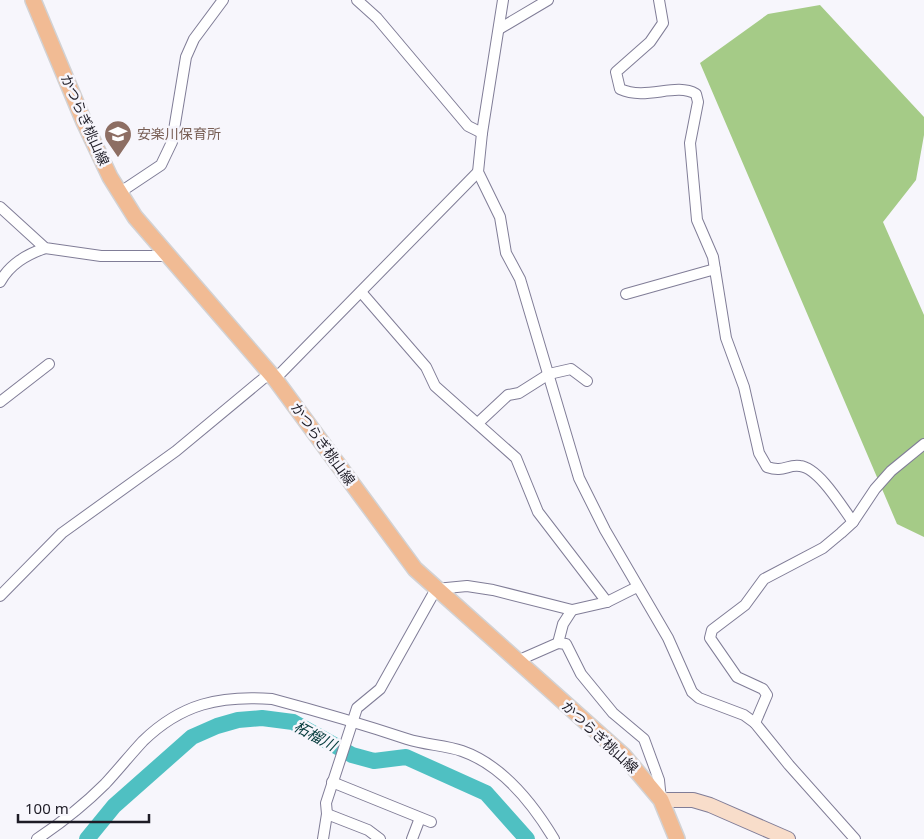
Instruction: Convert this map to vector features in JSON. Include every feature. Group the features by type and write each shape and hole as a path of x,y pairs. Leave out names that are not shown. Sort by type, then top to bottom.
{"main road":[{"name":"かつらぎ桃山線","path":"33,0 84,122 119,193 135,217 166,256 272,376 415,569 624,756 661,800 677,839"}],"street":[{"path":"119,193 161,165 172,142 186,57 194,39 223,0"},
{"path":"357,0 383,24 468,126 482,133"},
{"path":"503,0 482,133 478,172 500,217 506,253 520,278 531,322 590,504 636,587 668,638 692,692 699,698 744,715 755,723 789,766 855,839"},
{"path":"499,29 548,0"},
{"path":"659,0 663,23 650,42 616,72 620,89 629,93 662,93 688,89 696,94 698,102 690,143 697,220 713,257 726,338 744,387 760,453 767,467 777,471 800,465 814,471 853,522"},
{"path":"0,596 62,533 176,451 272,376 361,292 478,172"},
{"path":"0,207 45,248"},
{"path":"0,282 5,272 24,256 45,248 101,256 166,256"},
{"path":"626,294 715,269"},
{"path":"361,292 426,368 434,386 516,458 538,512 607,602"},
{"path":"0,402 49,364"},
{"path":"478,423 508,395 519,393 549,374 570,369 587,380"},
{"path":"755,723 767,695 764,689 737,677 710,638 712,630 745,604 764,579 823,548 853,522 891,471 924,444"},
{"path":"323,839 327,814 326,803 351,721 357,708 380,689 436,589 467,586 493,590 572,610 607,602 636,587"},
{"path":"558,643 563,624 572,610"},
{"path":"517,661 558,643 566,644 582,674 613,713 644,739 660,780 661,800 693,800 788,839"},
{"path":"37,839 54,828 104,784 144,741 168,720 203,703 226,698 272,699 351,721 421,744 462,751 491,767 514,785 544,821 554,839"},
{"path":"333,780 431,822"},
{"path":"327,814 368,830 380,839"},
{"path":"412,839 420,818"}],"green space":[{"path":"820,5 924,117 924,135 916,180 883,222 924,315 924,537 897,524 700,63 768,14"}],"waterway":[{"name":"柘榴川","path":"87,839 114,806 192,737 217,726 238,720 262,718 293,722 352,755 374,761 406,757 486,793 527,839"}],"place":[{"name":"安楽川保育所","path":"118,158"}]}
